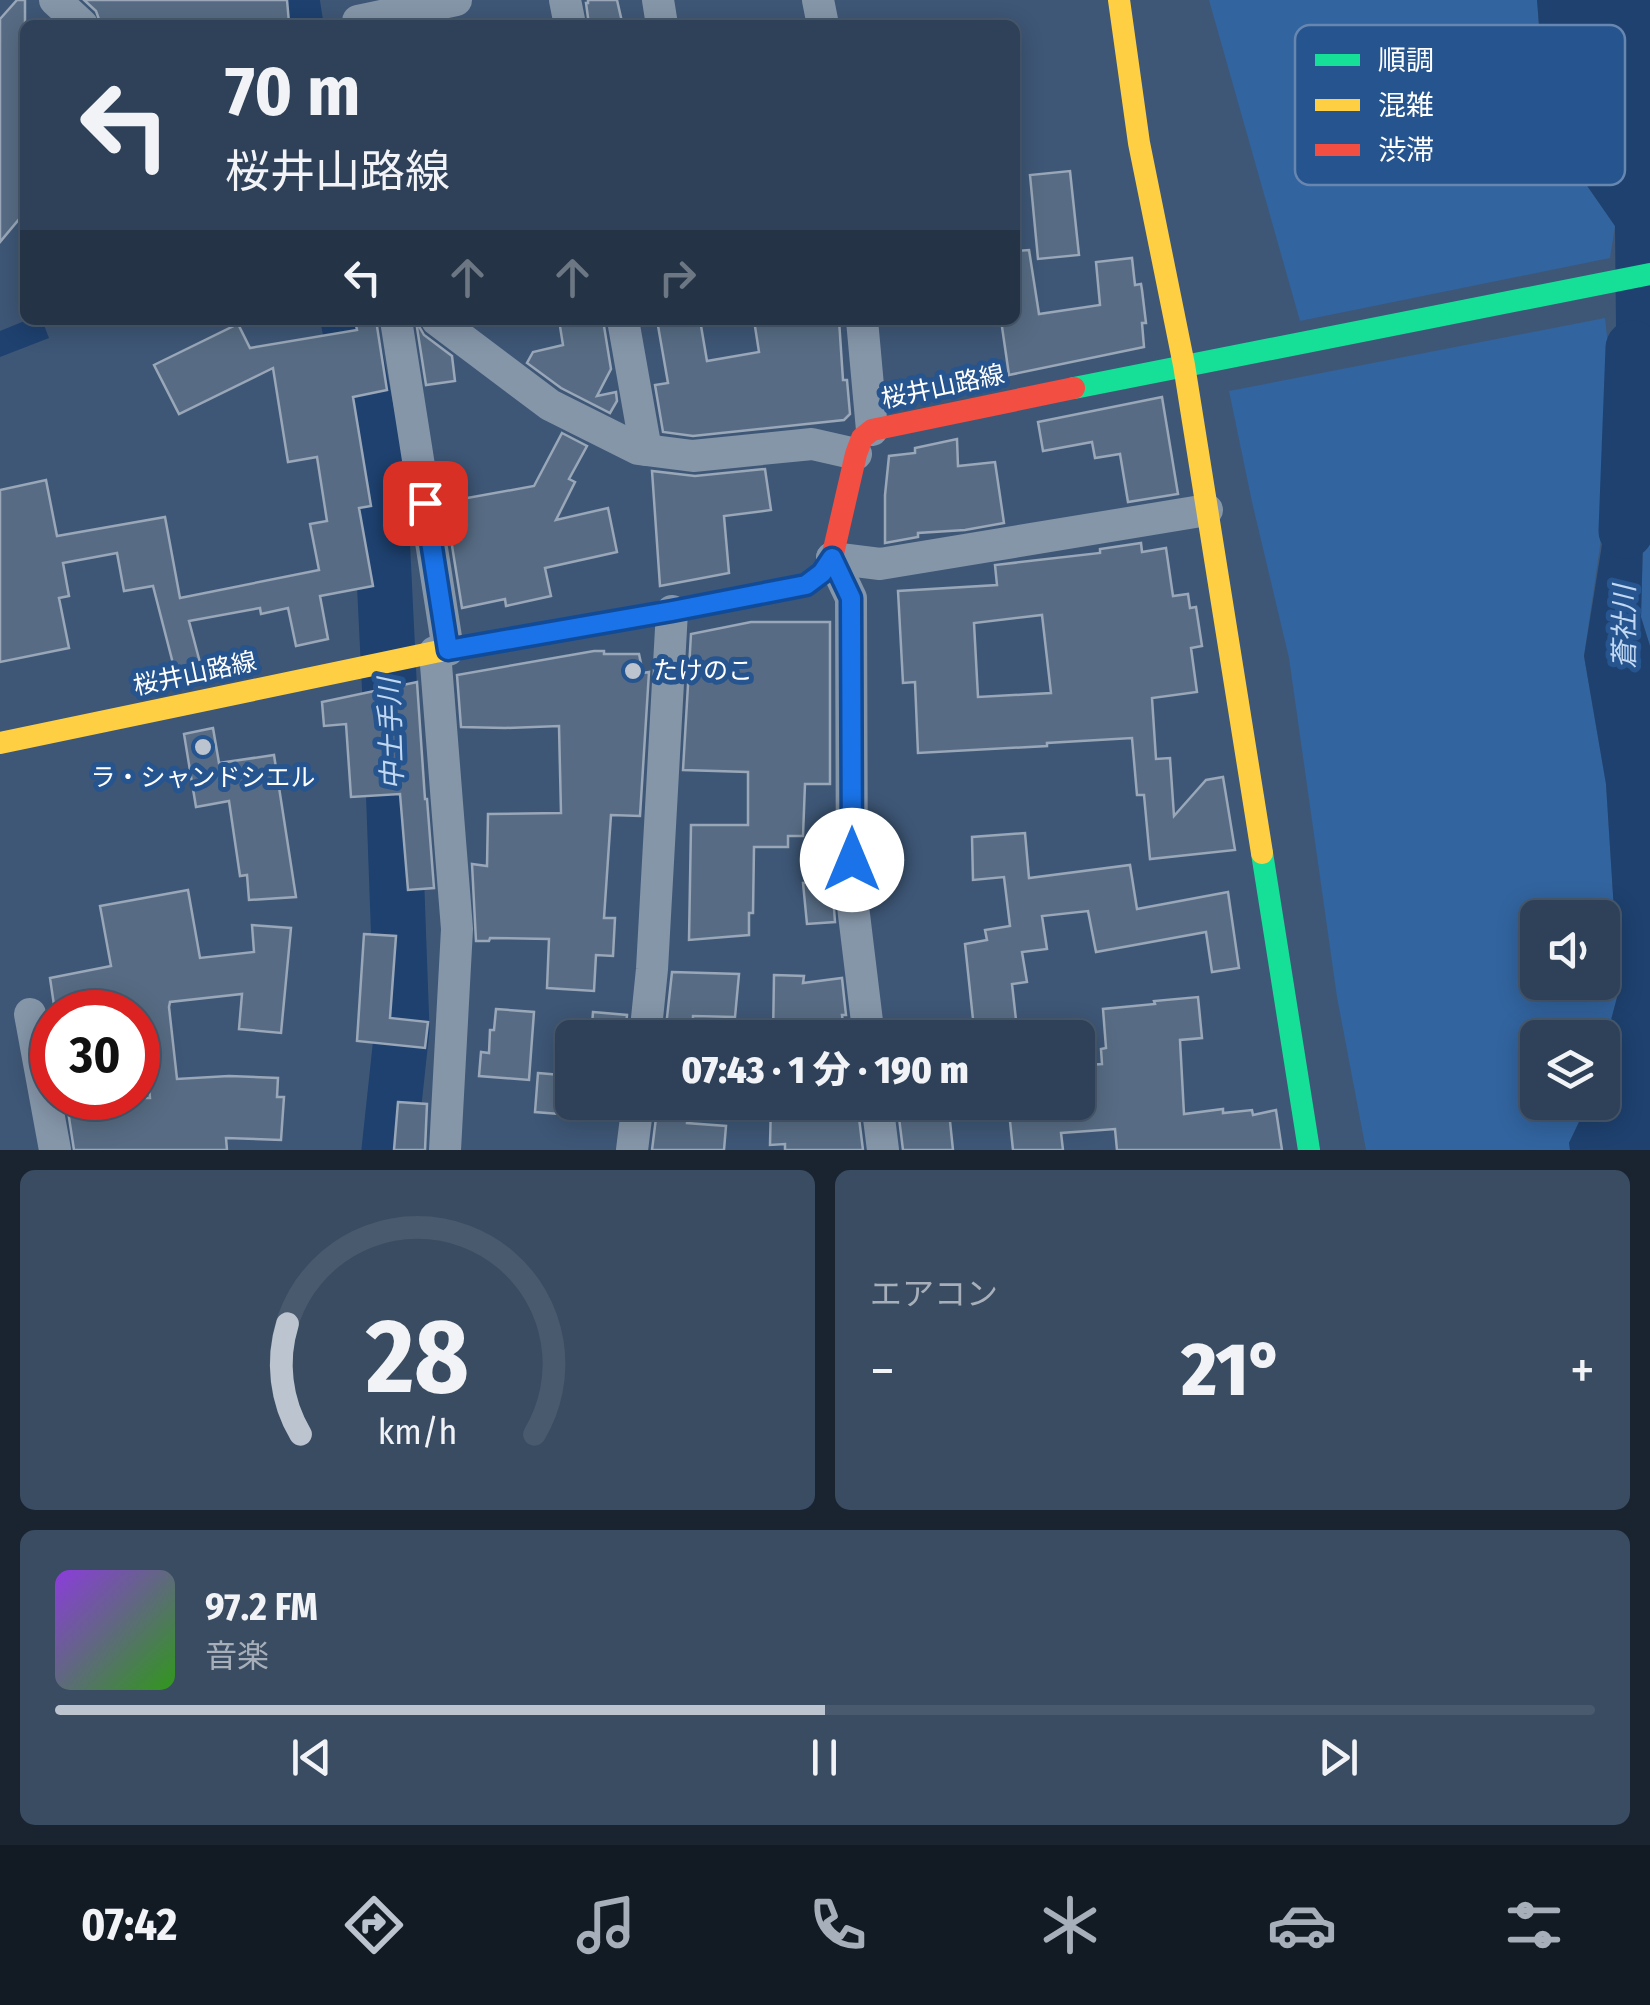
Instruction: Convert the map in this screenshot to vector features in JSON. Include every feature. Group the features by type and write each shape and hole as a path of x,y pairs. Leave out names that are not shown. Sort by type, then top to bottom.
{"main road":[{"path":"1119,0 1139,144 1184,365 1309,1150"},
{"name":"桜井山路線","path":"864,442 1184,365 1650,274"},
{"path":"832,558 864,442"},
{"name":"桜井山路線","path":"0,744 442,651 806,585 822,573 832,558"}],"street":[{"path":"55,0 77,20"},
{"path":"357,15 456,0"},
{"path":"397,325 442,651 457,930 444,1150"},
{"path":"444,325 550,406 638,449 693,456 864,442 862,325"},
{"path":"624,325 646,450"},
{"path":"832,558 880,564 1207,510"},
{"path":"832,558 851,598 852,898 867,1020"},
{"path":"647,1020 672,611"},
{"path":"49,1120 54,1150"},
{"path":"632,1150 636,1120"},
{"path":"879,1120 883,1150"}],"shaded area":[{"path":"1209,0 1537,0 1539,25 1295,25 1295,185 1587,185 1615,226 1610,258 1300,321"},
{"path":"1605,318 1617,427 1650,418 1650,646 1641,617 1644,502 1617,430 1584,656 1606,784 1613,900 1520,900 1520,1000 1616,1000 1611,1020 1520,1020 1520,1120 1580,1120 1569,1143 1570,1150 1366,1150 1337,997 1289,658 1229,391"}],"water":[{"path":"1537,0 1650,0 1650,418 1617,428 1615,226 1587,185 1625,185 1625,25 1539,25"},
{"path":"20,323 44,325 49,338 0,357 0,331"},
{"path":"1617,428 1644,502 1641,617 1650,646 1650,1150 1570,1150 1569,1143 1580,1120 1620,1120 1620,1020 1611,1020 1616,1000 1620,1000 1620,900 1613,900 1606,784 1584,656"}],"building":[{"path":"17,0 25,0 25,20 20,20 20,218 0,242 0,19"},
{"path":"84,0 287,0 289,20 99,20"},
{"path":"617,0 622,20 588,20 588,3"},
{"path":"1070,171 1079,255 1038,259 1030,175"},
{"path":"1029,250 1039,314 1100,305 1096,262 1132,258 1135,285 1141,284 1142,290 1144,347 1009,375 1002,325 1020,325 1020,251"},
{"path":"236,325 250,348 357,330 356,325 377,325 387,390 353,397 371,506 359,508 373,586 320,596 328,639 296,646 288,608 261,614 260,608 189,621 203,674 177,679 153,586 124,591 117,553 63,563 69,596 59,598 69,648 0,662 0,490 46,480 57,536 165,517 180,598 319,570 310,524 327,521 317,457 288,462 273,368 179,414 154,365"},
{"path":"417,325 452,356 455,381 426,385"},
{"path":"560,325 604,325 611,369 597,396 616,392 617,401 610,413 561,388 527,363 533,352 563,345"},
{"path":"658,325 701,325 707,361 759,352 755,325 839,325 850,414 844,420 693,436 663,432 655,385 668,383"},
{"path":"1162,397 1178,494 1128,502 1120,454 1095,458 1092,442 1043,451 1038,422"},
{"path":"562,433 587,446 569,479 575,482 556,520 608,508 617,552 545,568 551,596 506,606 505,599 462,608 445,502 534,486"},
{"path":"957,439 958,466 995,462 1004,523 918,533 918,537 885,543 889,456 915,453 915,448"},
{"path":"765,469 771,510 724,516 729,573 660,586 652,471 695,476"},
{"path":"1141,543 1142,552 1166,548 1173,596 1188,594 1190,608 1196,607 1202,646 1191,648 1197,692 1152,698 1156,759 1170,758 1174,816 1206,780 1223,777 1235,850 1150,859 1144,795 1137,795 1132,738 918,753 915,682 903,683 898,591 997,585 995,565 1100,553 1100,549","holes":["1042,615 1051,693 978,697 974,623"]},
{"path":"751,622 830,622 830,784 805,784 803,836 788,836 788,847 754,847 749,935 689,940 691,825 748,825 748,772 683,770 691,634"},
{"path":"594,651 639,654 643,673 649,672 640,816 611,815 604,918 615,918 613,956 596,955 594,991 547,988 549,939 476,941 472,864 487,866 488,814 561,813 559,726 461,727 457,675"},
{"path":"417,682 434,888 408,890 400,794 351,797 346,724 324,726 322,702"},
{"path":"213,728 219,763 274,755 296,897 249,900 247,875 240,876 229,801 196,807 184,734"},
{"path":"1025,833 1029,878 1130,865 1137,909 1228,892 1239,968 1212,972 1206,932 1096,952 1088,911 1042,916 1047,949 1022,952 1027,982 1012,984 1016,1020 973,1020 965,944 987,940 985,930 1010,926 1004,877 973,880 972,837"},
{"path":"832,881 835,922 807,924 803,883"},
{"path":"188,890 200,958 254,952 252,925 291,928 281,1033 239,1029 242,994 170,1002 169,1007 177,1079 278,1078 277,1097 284,1097 281,1140 226,1138 227,1150 74,1150 69,1120 160,1120 160,990 52,990 50,978 111,966 100,906"},
{"path":"364,934 396,936 390,1018 428,1022 425,1048 357,1041"},
{"path":"672,972 739,974 735,1017 667,1020"},
{"path":"774,975 804,976 803,983 842,978 846,1015 842,1015 843,1020 773,1020"},
{"path":"1198,997 1202,1038 1180,1040 1184,1114 1223,1109 1223,1113 1252,1110 1253,1115 1276,1110 1282,1150 1117,1150 1115,1129 1061,1133 1063,1150 1013,1150 1010,1120 1095,1120 1095,1064 1102,1064 1101,1049 1106,1048 1103,1009 1155,1004 1154,1001"},
{"path":"496,1009 534,1012 529,1080 479,1076 481,1052 489,1053"},
{"path":"593,1012 627,1015 627,1020 592,1020"},
{"path":"538,1073 555,1074 555,1114 535,1112"},
{"path":"398,1102 427,1104 425,1150 394,1150"},
{"path":"656,1120 726,1126 724,1150 652,1150"},
{"path":"771,1120 859,1120 863,1150 785,1150 785,1144 770,1145"},
{"path":"899,1120 950,1120 953,1150 903,1150"}],"waterway":[{"name":"中土手川","path":"292,0 295,20"},
{"name":"中土手川","path":"349,325 379,472 402,1029 389,1150"},
{"name":"蒼社川","path":"1626,531 1633,348"}],"traffic: fast":[{"path":"1074,388 1650,274"},
{"path":"1262,853 1309,1150"}],"traffic: slow":[{"path":"1119,0 1139,143 1184,365 1262,853"},
{"path":"0,743 435,652 673,611"}],"traffic: jam":[{"path":"673,611 806,585 822,573 832,558 856,454 862,438 872,430 1074,388"}],"place":[{"name":"たけのこ","path":"633,671"},
{"name":"ラ・シャンドシエル","path":"203,747"}],"route":[{"path":"425,503 448,650 806,585 822,573 832,558 851,598 852,860"}]}
